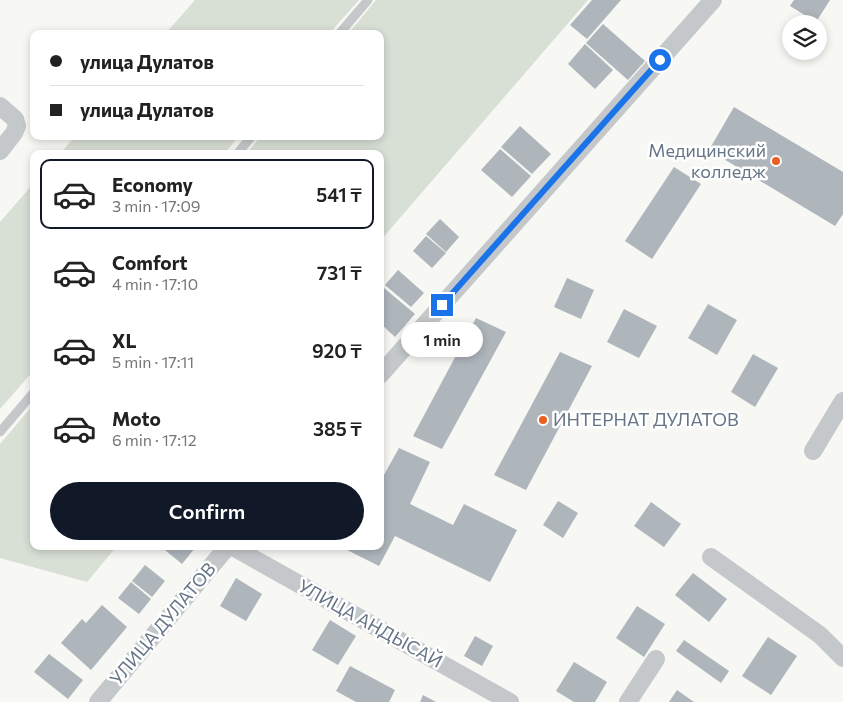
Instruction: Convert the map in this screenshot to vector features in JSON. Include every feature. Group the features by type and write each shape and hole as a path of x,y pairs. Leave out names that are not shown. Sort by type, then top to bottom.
{"street":[{"path":"384,370 713,0"},
{"path":"0,106 15,119 17,126 0,151"},
{"path":"813,451 843,401"},
{"name":"УЛИЦА ДУЛАТОВ","path":"98,702 226,550"},
{"name":"УЛИЦА АНДЫСАЙ","path":"236,550 510,702"},
{"path":"711,557 820,635 843,658"},
{"path":"628,702 656,658"}],"lane":[{"path":"342,30 368,0"},
{"path":"240,150 249,140"},
{"path":"0,432 30,397"}],"shaded area":[{"path":"195,0 359,0 333,30 169,30"},
{"path":"376,0 588,0 384,236 384,150 249,150 258,140 384,140 384,30 351,30"},
{"path":"72,140 236,140 227,150 63,150"},
{"path":"30,188 30,375 0,409 0,222"},
{"path":"30,409 30,550 114,550 87,582 0,558 0,444"}],"building":[{"path":"592,0 621,0 587,39 570,25"},
{"path":"794,0 830,0 820,15 805,15 790,6"},
{"path":"603,24 645,61 628,80 586,43"},
{"path":"585,44 613,70 595,89 568,64"},
{"name":"Медицинский колледж","path":"734,107 843,172 843,214 835,226 709,150"},
{"path":"520,126 551,154 532,174 501,147"},
{"path":"500,149 531,176 512,197 481,170"},
{"path":"674,167 701,184 652,259 625,241"},
{"path":"440,219 459,237 446,252 426,234"},
{"path":"426,236 446,253 432,268 413,251"},
{"path":"398,270 424,293 411,307 385,285"},
{"path":"567,278 594,290 581,319 554,307"},
{"path":"384,288 415,314 395,337 384,327"},
{"path":"708,304 737,320 717,355 688,338"},
{"path":"624,309 657,326 639,358 607,342"},
{"path":"476,318 506,332 442,449 413,436"},
{"name":"ИНТЕРНАТ ДУЛАТОВ","path":"560,352 592,366 526,490 494,475"},
{"path":"753,354 778,368 755,407 731,392"},
{"path":"399,448 430,462 410,504 453,525 464,504 517,530 490,582 395,536 379,566 347,550 384,550 384,475"},
{"path":"558,501 578,513 563,538 543,525"},
{"path":"651,502 681,524 664,547 634,526"},
{"path":"165,550 193,550 182,564"},
{"path":"145,565 165,581 152,597 132,581"},
{"path":"693,573 727,599 709,622 675,595"},
{"path":"236,578 262,594 246,621 220,606"},
{"path":"131,582 151,599 139,614 118,598"},
{"path":"102,605 127,627 91,670 61,643 82,619 86,623"},
{"path":"637,606 665,624 644,657 616,638"},
{"path":"330,620 356,636 338,665 312,650"},
{"path":"475,636 493,646 482,666 464,656"},
{"path":"768,637 797,656 771,695 742,676"},
{"path":"684,640 729,671 721,683 676,651"},
{"path":"49,654 83,680 68,699 34,672"},
{"path":"574,662 607,682 595,702 574,702 556,691"},
{"path":"350,666 395,690 389,702 356,702 336,691"},
{"path":"677,690 694,702 669,702"},
{"path":"423,695 436,702 420,702"}],"place":[{"name":"Медицинский колледж","path":"776,161"},
{"name":"ИНТЕРНАТ ДУЛАТОВ","path":"543,420"}],"route":[{"path":"442,305 660,60"}]}
